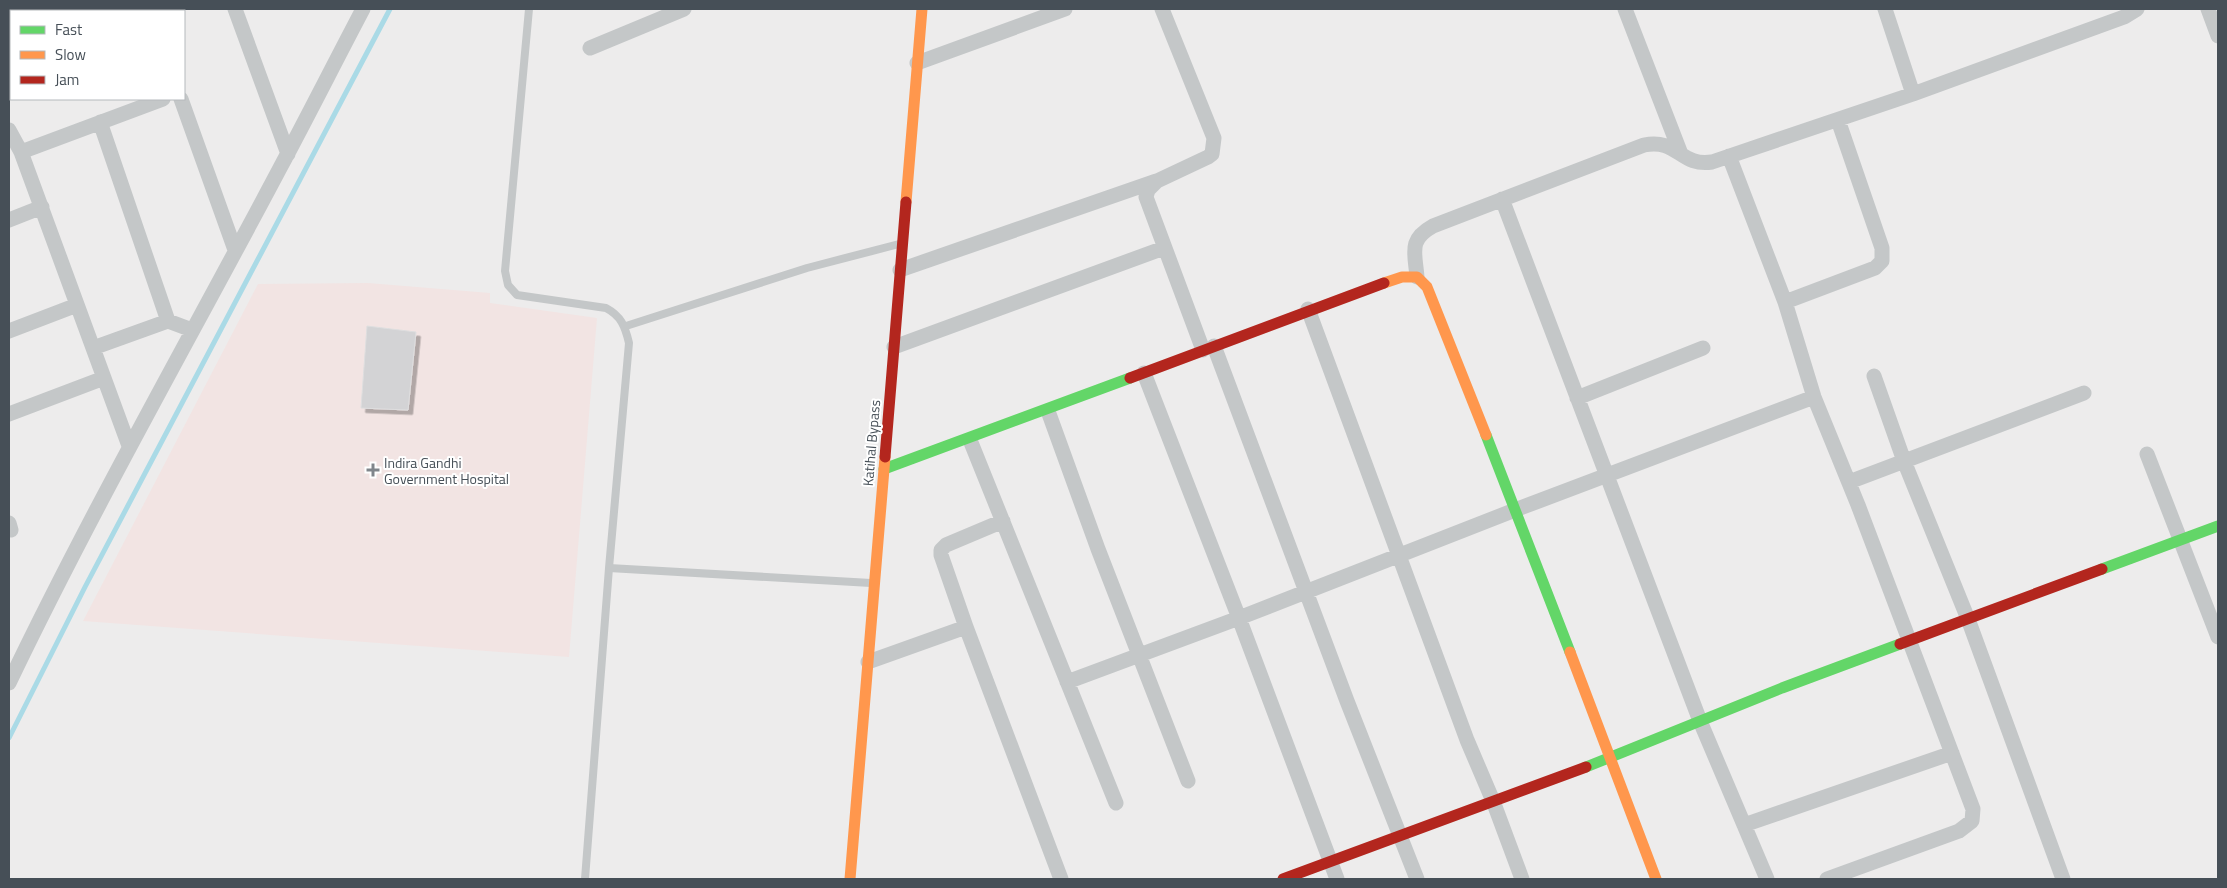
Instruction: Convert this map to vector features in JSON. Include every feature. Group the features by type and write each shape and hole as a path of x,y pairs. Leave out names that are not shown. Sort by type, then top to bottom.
{"street":[{"path":"235,9 288,154"},
{"path":"9,683 43,611 128,446 288,154 363,9"},
{"path":"590,48 684,9"},
{"name":"Katihal Bypass","path":"850,873 922,9"},
{"path":"917,63 1065,9"},
{"path":"900,270 1157,181 1212,154 1215,145 1214,138 1162,9"},
{"path":"1624,9 1681,154"},
{"path":"1885,9 1913,94"},
{"path":"1656,879 1515,510 1427,287 1417,277 1415,245 1417,238 1423,232 1502,199 1644,145 1662,144 1672,148 1695,163 1702,164 1913,94 2124,17 2138,9"},
{"path":"2208,9 2218,36"},
{"path":"22,152 160,100"},
{"path":"181,100 235,250"},
{"path":"1785,302 1875,268 1882,261 1882,248 1838,120"},
{"path":"100,122 168,321"},
{"path":"9,130 22,152 128,446"},
{"path":"1729,156 1785,302 1814,397 1849,482 1973,809 1972,820 1959,831 1827,879"},
{"path":"1157,181 1148,190 1146,197 1164,248 1208,348 1307,591 1347,701 1418,879"},
{"path":"1502,199 1700,721 1767,879"},
{"path":"9,220 42,207"},
{"path":"894,347 1164,248"},
{"path":"884,469 1048,411 1308,310 1402,277 1417,277"},
{"path":"9,330 77,305"},
{"path":"1308,310 1467,740 1493,801 1522,879"},
{"path":"93,348 168,321 192,330"},
{"path":"1577,398 1703,348"},
{"path":"1144,373 1337,879"},
{"path":"1874,376 1904,462 1968,619 2058,878"},
{"path":"9,414 104,378"},
{"path":"1849,482 2084,393"},
{"path":"1067,682 1239,618 1606,475 1814,397"},
{"path":"1048,411 1095,541 1188,781"},
{"path":"970,440 1116,803"},
{"path":"2147,454 2218,637"},
{"path":"1003,521 946,545 941,550 941,555 966,627 1061,879"},
{"path":"1283,879 1330,863 1910,641 2218,526"},
{"path":"868,662 966,627"},
{"path":"1744,825 1952,753"},
{"path":"840,879 850,873"}],"lane":[{"path":"528,9 505,271 508,285 517,295 606,308 617,314 626,326 629,343 609,568 585,879"},
{"path":"626,326 806,268 902,243"},
{"path":"609,568 874,584"}],"shaded area":[{"name":"Indira Gandhi Government Hospital","path":"368,283 490,293 490,303 597,318 569,657 83,621 258,284"}],"building":[{"path":"367,326 416,332 408,410 361,408"}],"waterway":[{"path":"9,738 85,587 390,9"}],"traffic: fast":[{"path":"884,469 1130,378"},
{"path":"1486,435 1570,652"},
{"path":"2102,569 2218,526"},
{"path":"1586,767 1782,688 1900,644"}],"traffic: slow":[{"path":"906,202 922,9"},
{"path":"1384,283 1402,277 1417,277 1427,287 1486,435"},
{"path":"850,879 885,457"},
{"path":"1570,652 1656,879"}],"traffic: jam":[{"path":"885,457 906,202"},
{"path":"1130,378 1384,283"},
{"path":"1900,644 2102,569"},
{"path":"1283,879 1586,767"}],"place":[{"name":"Indira Gandhi Government Hospital","path":"373,470"}]}
